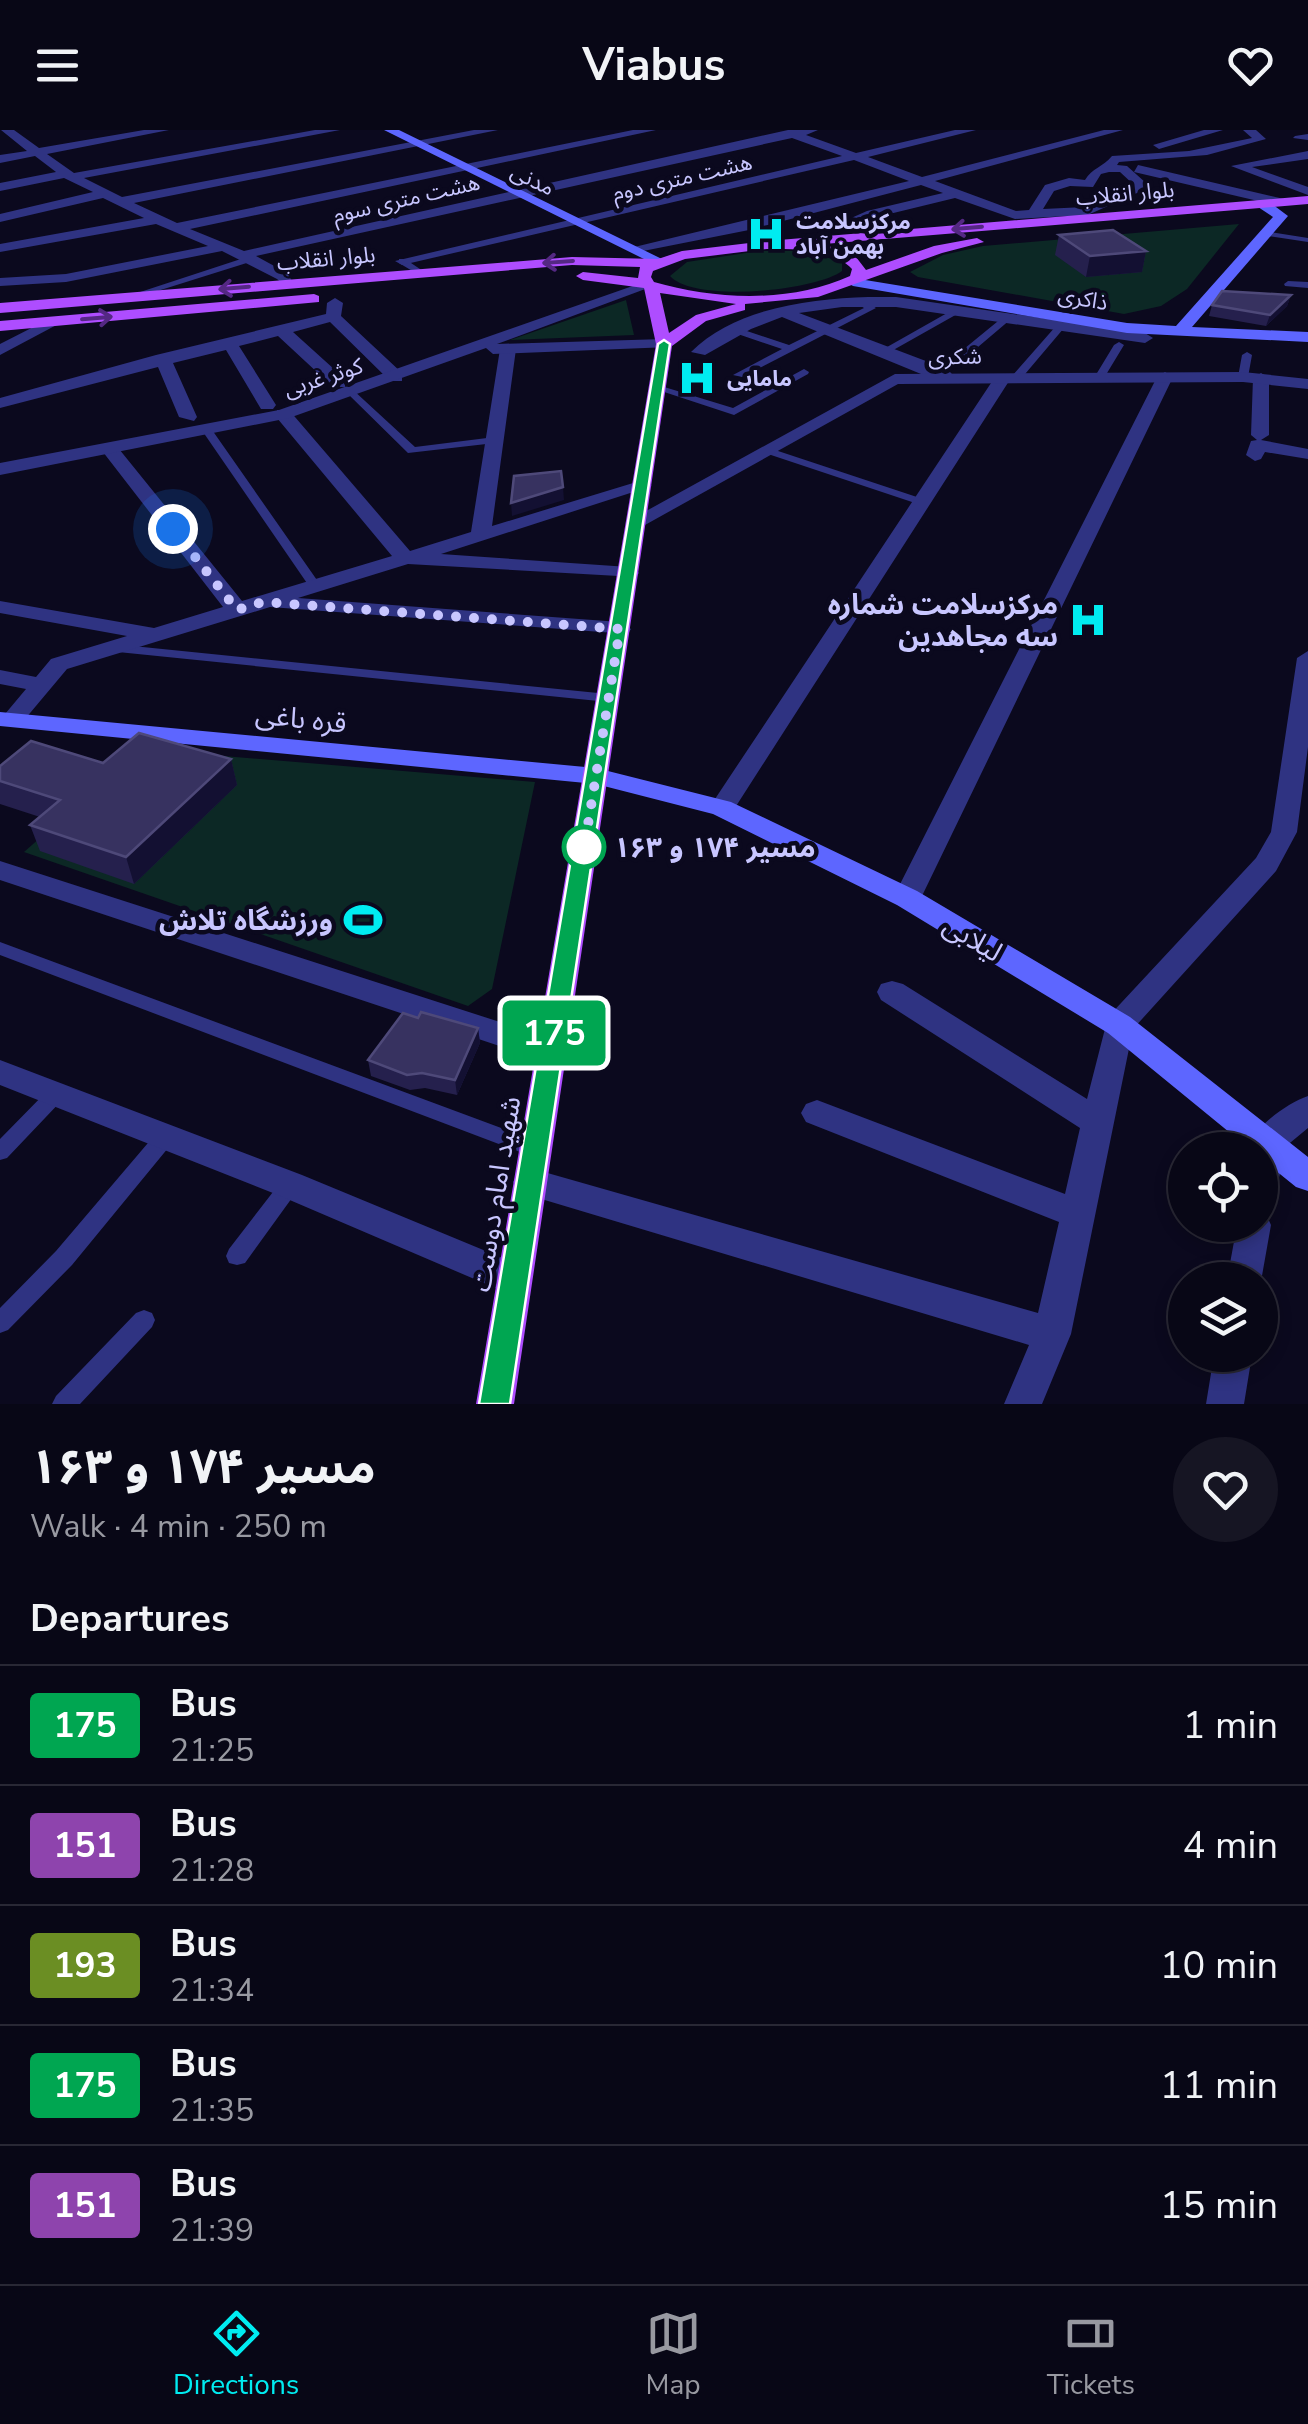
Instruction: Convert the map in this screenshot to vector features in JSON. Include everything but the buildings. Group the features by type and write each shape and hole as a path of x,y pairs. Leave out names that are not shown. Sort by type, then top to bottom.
{"main road":[{"name":"مدنی","path":"390,130 658,262"},
{"name":"بلوار انقلاب","path":"0,326 583,276 717,300 772,305 959,245 1280,209 1308,200"},
{"name":"بلوار انقلاب","path":"0,308 572,261 658,262 767,245 1263,204 1308,214"},
{"path":"1180,330 1280,209"},
{"path":"767,245 802,246 844,255 859,268 855,280"},
{"path":"658,262 646,270 644,277 650,285 664,344 701,318 772,305"},
{"name":"ذاکری","path":"855,280 1127,328 1308,337"},
{"name":"شهید امام دوست","path":"494,1404 664,344"},
{"name":"قره باغی","path":"6,719 596,776"},
{"name":"لیلابی","path":"596,776 722,808 906,898 1119,1025 1255,1132"},
{"name":"لیلابی","path":"1278,1151 1308,1177"}],"street":[{"path":"7,130 69,176 156,220 246,257 282,276 287,284"},
{"path":"0,158 164,130"},
{"path":"0,187 334,130"},
{"path":"118,202 492,130"},
{"path":"174,228 650,130"},
{"name":"هشت متری سوم","path":"246,257 787,132 812,130"},
{"name":"هشت متری دوم","path":"402,262 970,130"},
{"path":"633,249 749,226 1117,130"},
{"path":"1034,214 1049,188 1069,182 1088,184 1096,172 1218,130"},
{"path":"1116,165 1233,148 1260,140 1249,130"},
{"path":"787,132 1015,214 1086,212"},
{"path":"1308,155 1237,166 1308,191"},
{"path":"1116,165 1150,170 1280,209"},
{"path":"1067,220 1142,186 1116,165"},
{"path":"22,183 55,205"},
{"path":"838,227 872,214 958,193"},
{"path":"2,216 102,194"},
{"path":"0,248 156,220"},
{"path":"76,235 90,246"},
{"path":"18,245 34,256"},
{"path":"0,282 66,278 222,247"},
{"path":"105,256 120,267"},
{"path":"50,267 66,278"},
{"name":"کوثر غربی","path":"0,469 206,429 396,377 650,285"},
{"path":"699,352 772,305 858,300 1145,338"},
{"path":"772,305 945,376"},
{"path":"0,403 281,330 334,310 396,377"},
{"path":"0,350 56,322"},
{"path":"281,330 345,388"},
{"path":"230,342 275,410 405,558 629,574"},
{"path":"468,350 664,344"},
{"path":"481,535 508,349"},
{"path":"162,358 188,417"},
{"path":"906,898 1165,377"},
{"path":"722,808 922,502 1009,378"},
{"path":"1252,378 1260,435"},
{"name":"شکری","path":"638,521 896,379 1252,378 1308,384"},
{"path":"1256,455 1257,445 1308,454"},
{"path":"109,448 237,610"},
{"path":"6,719 59,664 643,486"},
{"path":"263,602 620,629"},
{"path":"0,607 156,634"},
{"path":"1022,1404 1052,1334 1119,1025 1296,835 1308,658"},
{"path":"0,677 42,685"},
{"path":"0,870 551,1051"},
{"path":"892,992 1098,1122"},
{"path":"0,1072 290,1185 514,1280"},
{"path":"1278,1134 1308,1109"},
{"path":"817,1113 1078,1214"},
{"path":"532,1166 1052,1334"},
{"path":"1226,1404 1231,1372"}],"lane":[{"path":"1264,233 1308,240"},
{"path":"127,298 246,257"},
{"path":"402,262 422,273"},
{"path":"1288,284 1308,285"},
{"path":"738,374 871,308 858,300"},
{"path":"885,351 956,311"},
{"path":"945,376 1006,319"},
{"path":"732,328 790,349"},
{"path":"1009,378 1059,328"},
{"path":"1098,378 1120,345"},
{"path":"1248,355 1252,378"},
{"path":"657,388 734,412 804,372"},
{"path":"345,388 412,451 495,440"},
{"path":"206,429 314,586"},
{"path":"766,450 922,502"},
{"path":"114,648 608,698"},
{"path":"0,948 532,1166"},
{"path":"0,1152 57,1093"},
{"path":"0,1323 64,1258 166,1136"},
{"path":"237,1256 290,1185"},
{"path":"64,1404 144,1320"}],"green space":[{"path":"1239,224 1187,289 1161,306 1124,314 918,277 910,272 943,255 983,246"},
{"path":"759,251 810,251 842,263 842,271 807,284 728,292 683,284 670,276 687,262"},
{"path":"626,300 634,335 510,340"},
{"name":"ورزشگاه تلاش","path":"141,749 535,782 492,989 468,1006 24,852"}],"bus line":[{"name":"175","path":"494,1404 664,344"}],"place":[{"name":"مرکزسلامت بهمن آباد","path":"766,234"},
{"name":"مامایی","path":"697,378"},
{"name":"مرکزسلامت شماره سه مجاهدین","path":"1088,620"},
{"name":"مسیر ۱۷۴ و ۱۶۳","path":"584,847"},
{"name":"ورزشگاه تلاش","path":"363,920"}],"route":[{"path":"173,529 237,610 263,602 620,629 583,855 584,847"}]}
